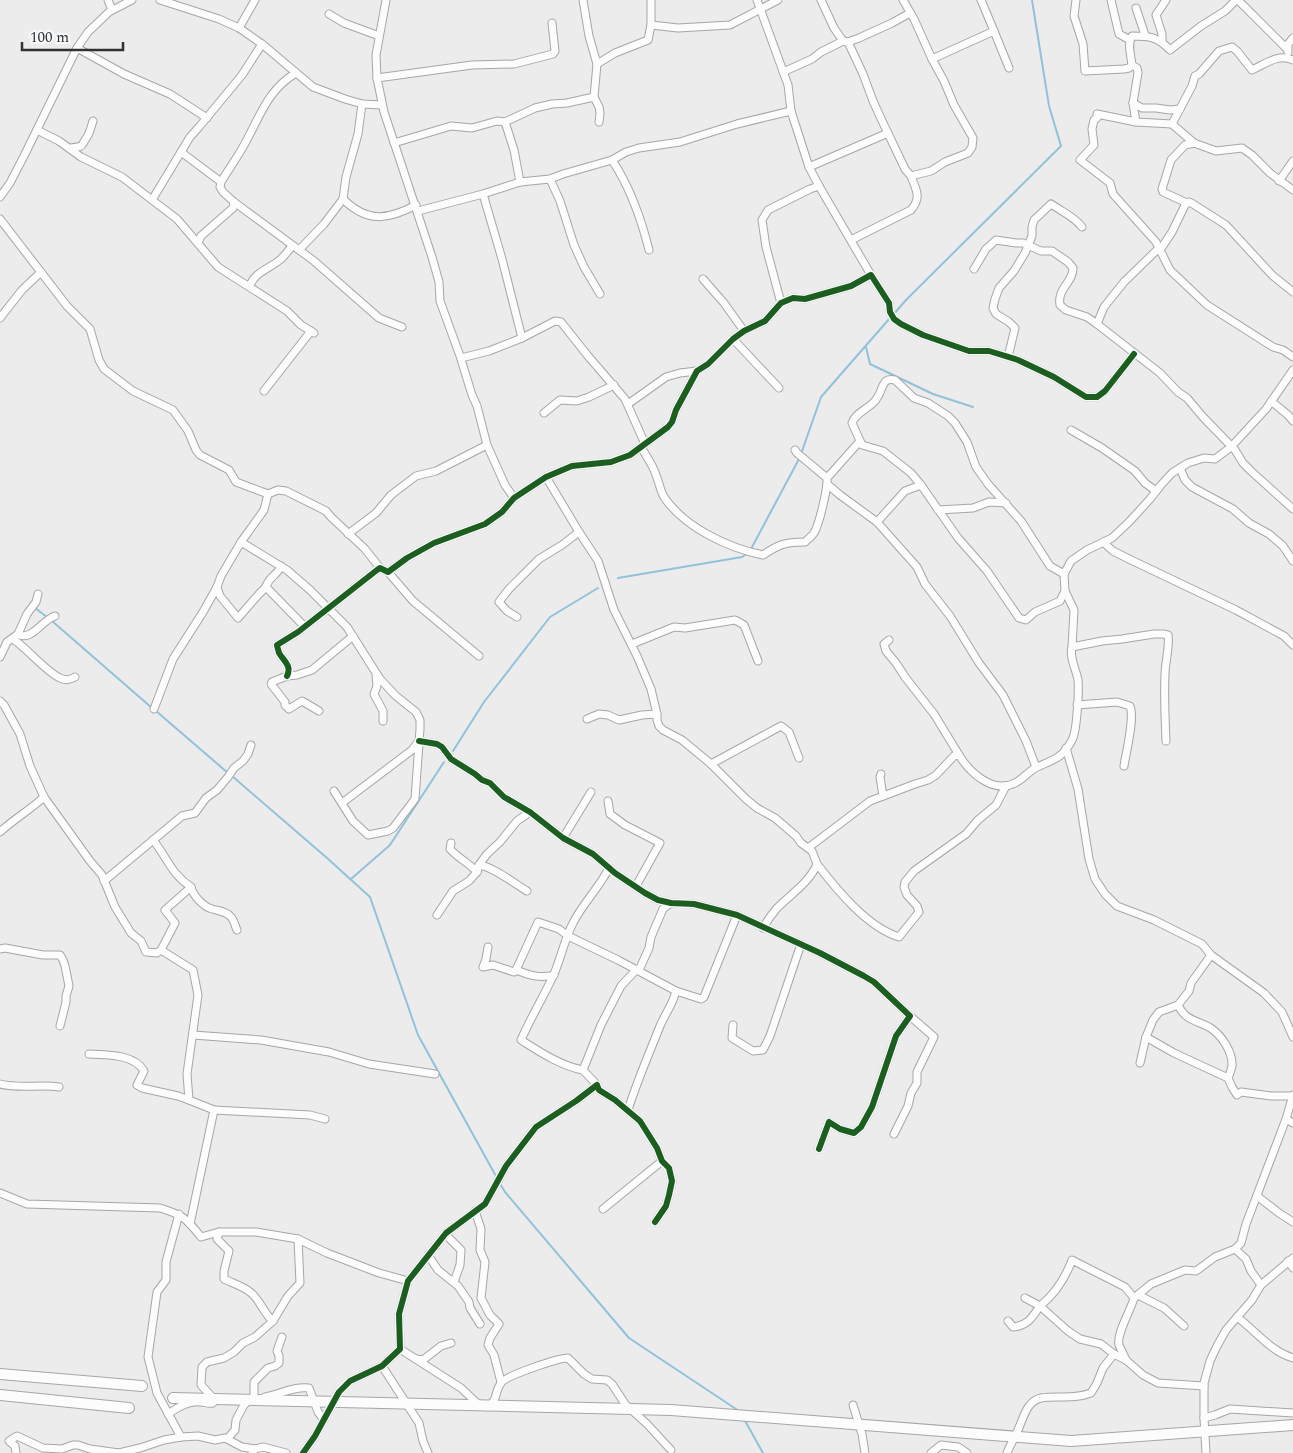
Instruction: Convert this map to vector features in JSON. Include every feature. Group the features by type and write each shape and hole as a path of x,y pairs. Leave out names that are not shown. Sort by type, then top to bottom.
{"highway":[{"path":"0,1374 142,1386"},
{"path":"0,1395 129,1408"},
{"path":"173,1398 671,1410 1071,1441 1293,1425"}],"street":[{"path":"108,0 112,10"},
{"path":"0,197 10,183 77,48 88,32 112,10 132,0"},
{"path":"160,0 180,3 239,28 262,44 313,87 362,104 382,106"},
{"path":"239,28 255,0"},
{"path":"386,0 376,55 377,78 382,106 417,208 434,265 440,301 461,358 487,445 505,485 514,498"},
{"path":"583,0 589,36 597,64 594,97 599,107 599,122"},
{"path":"597,64 615,53 648,40 651,25 650,0"},
{"path":"757,0 788,85 791,111 810,167 819,186 889,303 890,312 894,319 923,335 969,351 989,351 1018,360 1086,397 1097,397 1105,391 1134,354"},
{"path":"651,25 678,28 730,25 778,0"},
{"path":"822,0 834,28 845,42 918,194 917,203 911,210 851,240"},
{"path":"903,0 944,80 954,104 973,138 972,147 968,153 945,162 931,171 911,176"},
{"path":"981,0 1009,68"},
{"path":"1076,0 1074,16 1083,44 1086,71 1129,68 1132,65"},
{"path":"1111,0 1119,34 1130,40"},
{"path":"1162,42 1162,34 1156,16 1166,0"},
{"path":"1132,65 1130,40 1132,36 1145,35 1162,42 1170,50 1201,26 1225,12 1237,0 1287,49 1291,59 1275,58 1252,70 1237,51 1232,48 1219,51 1199,74 1194,76 1192,86 1178,116 1172,124"},
{"path":"1136,8 1145,35"},
{"path":"783,72 812,59 822,52 879,30 910,13"},
{"path":"329,14 344,23 379,36"},
{"path":"377,78 472,65 514,64 553,54 555,51 552,22"},
{"path":"932,59 994,31"},
{"path":"1287,49 1288,44 1293,38"},
{"path":"152,200 190,137 242,75 262,44"},
{"path":"77,48 124,74 170,94 207,118"},
{"path":"1132,65 1137,68 1138,73 1133,103 1136,122"},
{"path":"296,73 284,80 274,92 241,152 221,182 220,187 234,202 334,277 379,318 402,327"},
{"path":"394,143 451,126 472,128 496,121 505,122 535,108 594,97"},
{"path":"1133,103 1142,108 1180,109"},
{"path":"250,286 256,276 296,248 324,224 343,199 346,177 358,134 362,104"},
{"path":"343,199 365,215 380,218 483,194 520,182 550,179 612,160 638,148 680,142 737,124 791,111"},
{"path":"1293,190 1279,181 1242,148 1216,151 1194,143 1172,124 1136,122 1097,114 1092,129 1094,145 1080,160 1110,183 1113,194 1156,242 1170,270 1207,305 1272,347 1282,350 1293,357"},
{"path":"71,148 83,145 90,133 93,121"},
{"path":"505,122 514,150 520,182"},
{"path":"37,130 71,148 81,157 122,177 178,219 218,267 287,311 301,325 312,332 264,391"},
{"path":"810,167 888,133"},
{"path":"1194,143 1185,145 1171,160 1162,188 1163,192 1186,203 1190,202 1226,225 1272,275 1293,292"},
{"path":"181,152 221,182"},
{"path":"612,160 627,186 637,209 649,250"},
{"path":"1279,181 1293,161"},
{"path":"550,179 560,201 574,245 600,294"},
{"path":"781,302 766,247 762,220 768,210 819,186"},
{"path":"483,194 522,338"},
{"path":"198,243 201,236 232,208 234,202"},
{"path":"1097,324 1104,307 1124,282 1160,249 1172,232 1186,203"},
{"path":"1008,357 1015,328 996,314 993,308 999,288 1014,271 1025,253 1032,236 1034,220 1050,204 1075,218 1082,227"},
{"path":"0,219 67,306 90,330 99,360 104,369 133,391 173,410 188,431 200,455 229,470 236,482 268,494 278,490 286,492 326,511 365,549 380,568 388,572 413,601 479,656"},
{"path":"974,269 986,249 996,240 1028,244 1041,251 1052,251 1068,262 1073,268 1073,273 1060,293 1060,305 1066,310 1087,317 1160,373 1178,392 1187,398 1252,472 1293,509"},
{"path":"0,318 22,290 41,272"},
{"path":"628,404 666,377 697,371 708,364 733,339 744,331 765,321 781,302 793,298 805,299 850,286 871,275"},
{"path":"703,278 744,331"},
{"path":"461,358 516,342 555,321 561,322 628,404 664,496 683,519 715,538 749,552 763,555 788,542 805,542 814,532 824,500 827,481 860,441"},
{"path":"733,339 779,388"},
{"path":"889,640 884,644 886,651 934,714 964,764 988,783 1006,786 1016,782 1036,767 1057,759 1072,740 1076,729 1078,683 1070,652 1072,647 1074,610 1065,592 1064,574 1070,561 1112,538 1129,522 1172,473 1188,463 1204,458 1215,459 1232,448 1254,423 1293,370"},
{"path":"388,572 407,558 434,544 485,524 502,512 514,498 546,477 572,466 611,462 630,455 672,422 676,410 697,371"},
{"path":"1064,574 1050,566 1021,521 976,467 967,442 955,423 928,403 914,398 894,380 886,380 874,402 853,419 852,423 862,445 883,450 911,473 958,538 988,571 1018,618 1026,620 1035,612 1060,600 1065,592"},
{"path":"544,413 560,400 577,401 614,385"},
{"path":"1271,401 1293,421"},
{"path":"1072,430 1135,471 1145,483 1156,491"},
{"path":"348,534 376,513 390,495 416,476 436,471 487,445"},
{"path":"795,450 840,495 877,522 917,567 925,584 950,616 1003,695 1023,733 1036,767"},
{"path":"1180,468 1184,480 1192,487 1233,509 1249,523 1269,534 1282,546 1293,561"},
{"path":"546,477 598,561 614,610 632,644 651,690 657,714 656,720 659,726 682,740 711,764 746,799 775,818 796,836 801,843 812,851 817,864 840,891 871,922 899,937 919,912 917,906 907,895 904,887 905,882 914,871 966,834 978,820 996,805 1006,786"},
{"path":"877,522 906,491 921,486"},
{"path":"154,709 173,659 217,588 221,576 241,542 264,510 268,494"},
{"path":"938,510 973,508 989,502 1006,503"},
{"path":"518,618 507,611 499,602 509,589 540,560 579,532"},
{"path":"241,542 281,566 310,590 348,627 370,660 376,673 396,696 416,712 420,720 414,799 393,828 388,831 368,835 353,821 334,791"},
{"path":"1103,542 1131,560 1284,636 1293,645"},
{"path":"217,588 220,596 238,618 266,587 268,581 280,570 281,566"},
{"path":"287,676 289,668 278,651 277,645 380,568"},
{"path":"266,587 304,626"},
{"path":"0,657 7,642 15,637 27,614 36,602 38,594"},
{"path":"15,637 28,636 50,617 55,616"},
{"path":"632,644 674,627 685,628 736,620 744,625 758,661"},
{"path":"1072,647 1147,635 1168,635 1169,647 1166,654 1164,676 1166,741"},
{"path":"319,711 302,701 289,709 271,684 287,676 312,670 353,636"},
{"path":"15,637 61,678 69,680 76,677"},
{"path":"376,673 377,686 374,694 384,711 383,721"},
{"path":"0,701 20,734 30,766 44,797 102,875 115,907 131,933 141,941 146,952 157,953 161,950 175,923 165,910 191,887"},
{"path":"1077,705 1117,702 1130,706 1132,710 1131,723 1124,766"},
{"path":"587,719 598,714 608,715 619,720 657,714"},
{"path":"711,764 781,726 789,732 800,758"},
{"path":"342,803 412,750 419,741"},
{"path":"419,741 437,744 442,747 451,759 482,780 490,783 504,796 530,812 563,838 593,854 609,868 658,900 671,903 694,904 737,915 801,944 874,982 934,1037 918,1072 917,1083 911,1093 908,1106 894,1134"},
{"path":"104,881 182,816 196,813 206,798 217,790 234,768 243,761 251,745"},
{"path":"1066,748 1078,789 1089,859 1095,879 1104,894 1117,906 1154,920 1202,944 1211,954 1264,992 1290,1023 1293,1037"},
{"path":"808,848 870,801 928,780 936,775 954,756 959,755"},
{"path":"881,774 883,796"},
{"path":"563,838 591,792"},
{"path":"0,832 44,797"},
{"path":"608,801 610,814 625,825 660,844 636,886"},
{"path":"437,915 453,891 469,881 487,854 500,842 517,821 530,812"},
{"path":"153,840 168,865 182,882 191,887"},
{"path":"451,843 450,849 453,852 478,869"},
{"path":"763,928 776,910 802,884 817,864"},
{"path":"478,869 484,866 527,891"},
{"path":"609,868 603,880 581,908 572,925 554,975 521,1040 571,1068 584,1070 597,1085 598,1090 628,1110 640,1121 657,1148 662,1161 669,1168 672,1181 666,1206 655,1222"},
{"path":"191,887 192,894 206,906 222,910 232,917 237,930"},
{"path":"584,1070 601,1025 621,986 640,968 663,909 671,903"},
{"path":"516,970 538,922 559,929 568,936 676,991 700,999 704,997 737,915"},
{"path":"732,1025 732,1038 753,1051 763,1050 770,1036 801,944"},
{"path":"488,947 483,967 493,965 514,972 516,970 544,978 554,975"},
{"path":"0,949 5,948 44,955 60,955 69,986 60,1026"},
{"path":"161,950 193,970 198,995 187,1074 188,1100"},
{"path":"1140,1063 1146,1037 1153,1020 1159,1012 1178,1005 1211,954"},
{"path":"628,1110 637,1082 661,1024 674,1001 676,991"},
{"path":"1178,1005 1182,1014 1212,1028 1222,1040 1232,1056 1232,1067 1228,1078"},
{"path":"818,1149 823,1141 829,1122 840,1129 854,1133 861,1126 872,1106 896,1036 910,1016"},
{"path":"193,1035 261,1040 329,1052 369,1064 435,1074"},
{"path":"1126,1360 1118,1342 1123,1323 1136,1297 1151,1284 1185,1270 1196,1271 1215,1257 1235,1249 1241,1243 1257,1196 1290,1121 1293,1099 1240,1092 1237,1095 1228,1078 1174,1053 1146,1037"},
{"path":"89,1054 120,1056 133,1060 144,1071 137,1085 142,1088 178,1096 214,1110 310,1115 325,1119"},
{"path":"0,1084 23,1088 59,1087"},
{"path":"303,1453 315,1436 339,1392 350,1381 382,1366 400,1349 400,1314 408,1281 428,1255 446,1233 484,1204 506,1166 536,1127 583,1097 597,1085"},
{"path":"190,1224 214,1110"},
{"path":"603,1209 662,1161"},
{"path":"0,1193 27,1204 160,1208 179,1214 201,1237 219,1232 256,1232 298,1238 327,1253 378,1273 408,1281"},
{"path":"1257,1196 1293,1222"},
{"path":"400,1349 461,1388 479,1405 488,1407 493,1402 501,1382 494,1355 488,1345 499,1324 490,1314 481,1298 485,1262 480,1250 481,1229 475,1211"},
{"path":"179,1214 166,1262 166,1280 157,1292 148,1357 157,1393 181,1437"},
{"path":"219,1232 217,1239 229,1251 224,1279 250,1292 266,1315 273,1321"},
{"path":"446,1233 461,1250 460,1265 454,1282"},
{"path":"168,1414 187,1403 213,1403 214,1400 201,1384 202,1367 207,1362 224,1358 234,1352 242,1342 255,1337 273,1321 288,1296 300,1283 298,1238"},
{"path":"1235,1249 1246,1259 1260,1285"},
{"path":"428,1255 438,1270 454,1282 469,1302 470,1308 480,1324"},
{"path":"1008,1321 1013,1327 1021,1327 1028,1322 1060,1285 1072,1260 1125,1287 1136,1297 1164,1308 1184,1326"},
{"path":"1206,1453 1204,1386 1210,1361 1217,1346 1226,1330 1252,1300 1260,1285 1291,1260 1293,1268"},
{"path":"1025,1298 1040,1306 1080,1339 1101,1344 1126,1360 1143,1375 1158,1383 1204,1386"},
{"path":"1237,1318 1261,1339 1278,1351 1293,1358"},
{"path":"255,1398 254,1382 268,1368 278,1363 279,1356 277,1351 282,1337"},
{"path":"416,1359 423,1360 441,1346 451,1343"},
{"path":"1007,1453 1022,1417 1030,1405 1039,1398 1073,1398 1091,1393 1102,1368 1114,1354"},
{"path":"501,1382 552,1360 568,1358 584,1374 592,1379 607,1380 612,1384 625,1404 647,1424 670,1450"},
{"path":"382,1366 419,1423 428,1453"},
{"path":"227,1439 234,1430 236,1420 248,1400 274,1396 294,1389 309,1388 318,1412 324,1420"},
{"path":"854,1405 862,1434 864,1453"},
{"path":"1204,1418 1230,1409 1293,1413"},
{"path":"16,1453 15,1446 9,1440 17,1436 43,1448 62,1449 78,1445 90,1449 119,1453 164,1440 198,1436 215,1440 225,1438 254,1451 263,1447 286,1453"},
{"path":"931,1453 941,1446 958,1447 967,1453"}],"waterway":[{"path":"893,315 1061,146 1049,106 1032,0"},
{"path":"801,454 821,397 890,318"},
{"path":"866,347 870,364 933,394 973,407"},
{"path":"751,549 799,459"},
{"path":"618,578 742,557 748,553"},
{"path":"453,751 484,702 550,617 598,588"},
{"path":"34,607 48,618"},
{"path":"52,621 152,708"},
{"path":"156,711 228,773"},
{"path":"351,879 390,845 444,762"},
{"path":"232,776 370,897 418,1035 497,1178"},
{"path":"499,1182 505,1192 629,1338 739,1411"},
{"path":"744,1419 763,1453"}],"cycle path":[{"path":"287,676 289,669 279,653 277,645 298,632 377,570 380,568 388,572 407,558 434,543 485,524 502,512 514,498 546,477 572,466 611,462 630,455 672,422 676,410 697,371 708,364 733,339 744,331 765,321 781,303 793,298 805,299 851,286 871,275 889,303 890,312 894,319 901,324 923,335 969,351 989,351 1018,360 1054,377 1086,397 1097,397 1105,391 1134,354"},
{"path":"419,741 437,744 442,747 451,759 482,780 490,783 504,797 530,812 563,838 593,854 615,873 645,893 658,900 671,903 694,904 737,915 820,953 874,982 910,1016 896,1036 872,1107 861,1127 854,1133 840,1129 829,1122 819,1149"},
{"path":"303,1453 315,1436 339,1392 350,1381 382,1366 400,1349 399,1314 408,1281 446,1233 485,1204 506,1166 536,1127 597,1085 599,1090 615,1100 640,1121 657,1148 662,1161 669,1168 672,1181 669,1195 666,1206 655,1222"}]}
